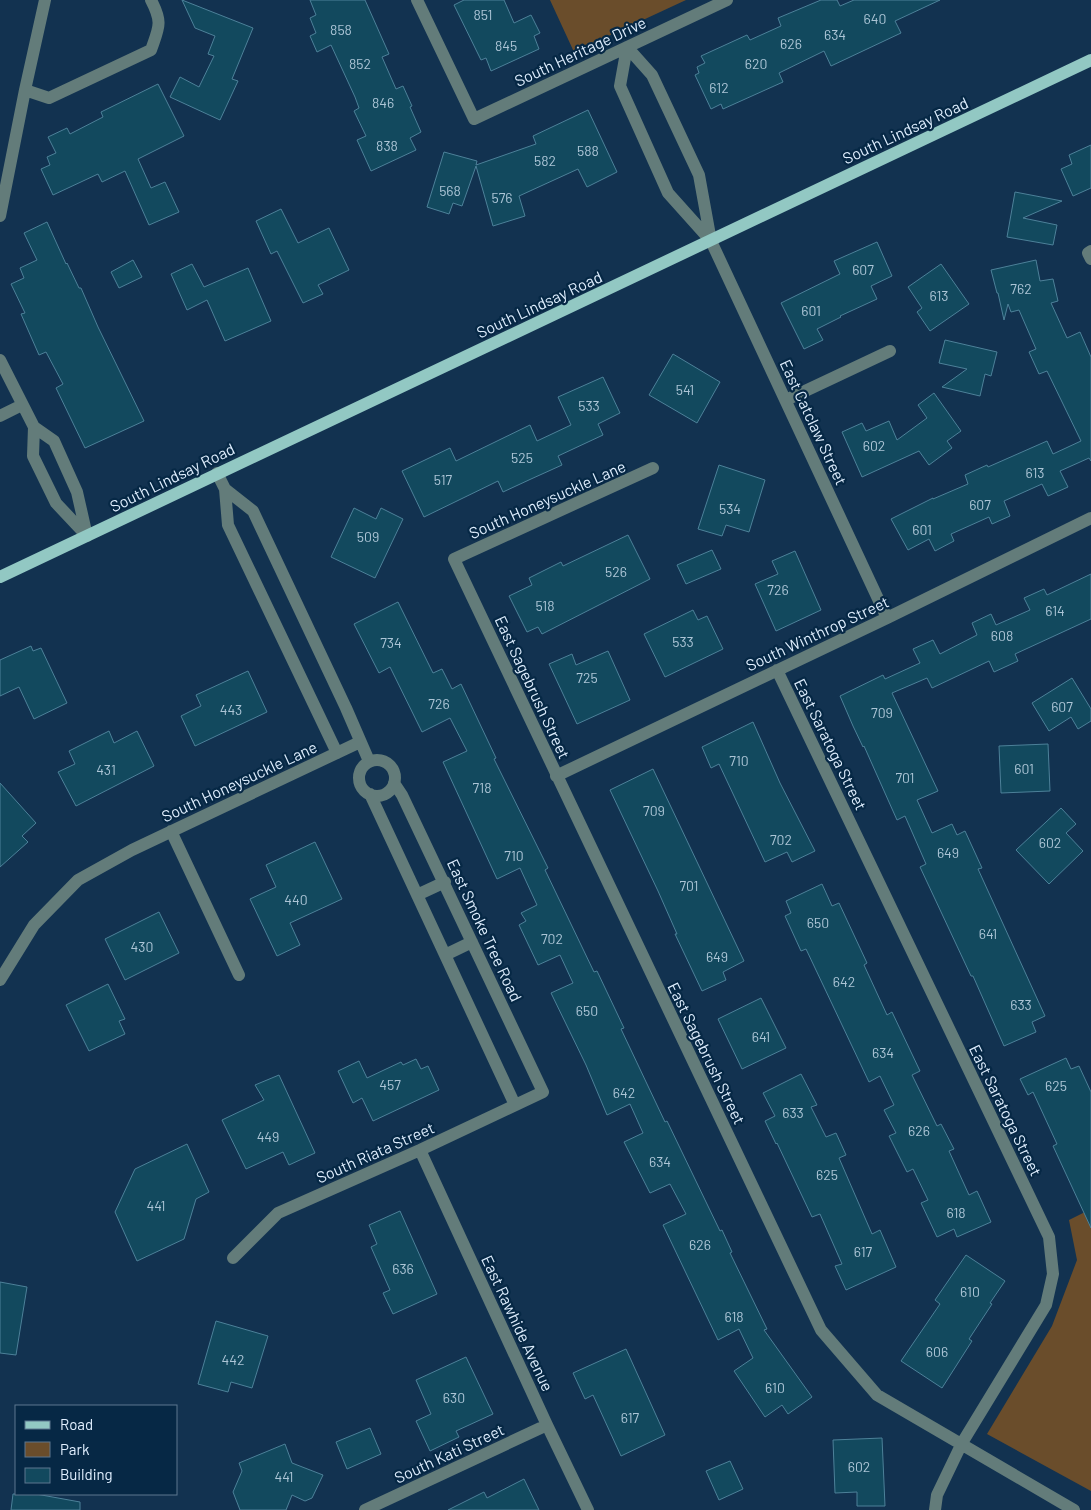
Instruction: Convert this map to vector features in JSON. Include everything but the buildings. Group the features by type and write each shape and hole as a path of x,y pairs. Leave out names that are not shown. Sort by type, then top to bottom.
{"main road":[{"name":"South Lindsay Road","path":"0,577 1091,60"}],"street":[{"path":"0,216 45,0"},
{"path":"25,90 48,98 151,50 159,29 159,15 151,0"},
{"name":"South Heritage Drive","path":"417,0 474,119 727,0"},
{"name":"East Catclaw Street","path":"627,47 620,86 668,193 711,241"},
{"name":"East Catclaw Street","path":"627,47 652,74 699,175 711,241 887,618"},
{"path":"786,400 890,351"},
{"path":"0,360 34,427 54,441 77,492 86,536"},
{"path":"0,416 22,405"},
{"path":"34,427 33,456 56,503 86,536"},
{"name":"South Honeysuckle Lane","path":"454,559 654,468"},
{"path":"217,474 225,489 228,525 337,753"},
{"path":"225,489 253,511 370,762"},
{"name":"South Winthrop Street","path":"556,776 1091,518"},
{"name":"East Sagebrush Street","path":"454,559 821,1330 877,1394 962,1443"},
{"name":"East Saratoga Street","path":"777,670 1049,1237 1053,1274 1046,1305 962,1443"},
{"name":"South Honeysuckle Lane","path":"0,980 34,925 78,880 132,850 360,742"},
{"path":"370,794 382,795 394,783 394,771 386,762 381,760 364,765 359,775 361,786 370,794 515,1105"},
{"name":"East Smoke Tree Road","path":"394,783 402,795 445,882 543,1092"},
{"path":"171,831 239,975"},
{"path":"417,895 445,882"},
{"path":"445,955 472,942"},
{"name":"South Riata Street","path":"233,1258 278,1213 420,1150 543,1092"},
{"name":"East Rawhide Avenue","path":"420,1150 588,1510"},
{"name":"South Kati Street","path":"365,1510 547,1425"},
{"path":"935,1510 937,1495 962,1443 1074,1510"}],"green space":[{"path":"550,0 686,0 574,52"},
{"path":"1091,1209 1091,1491 987,1434 1052,1326 1077,1260 1069,1220"}]}
